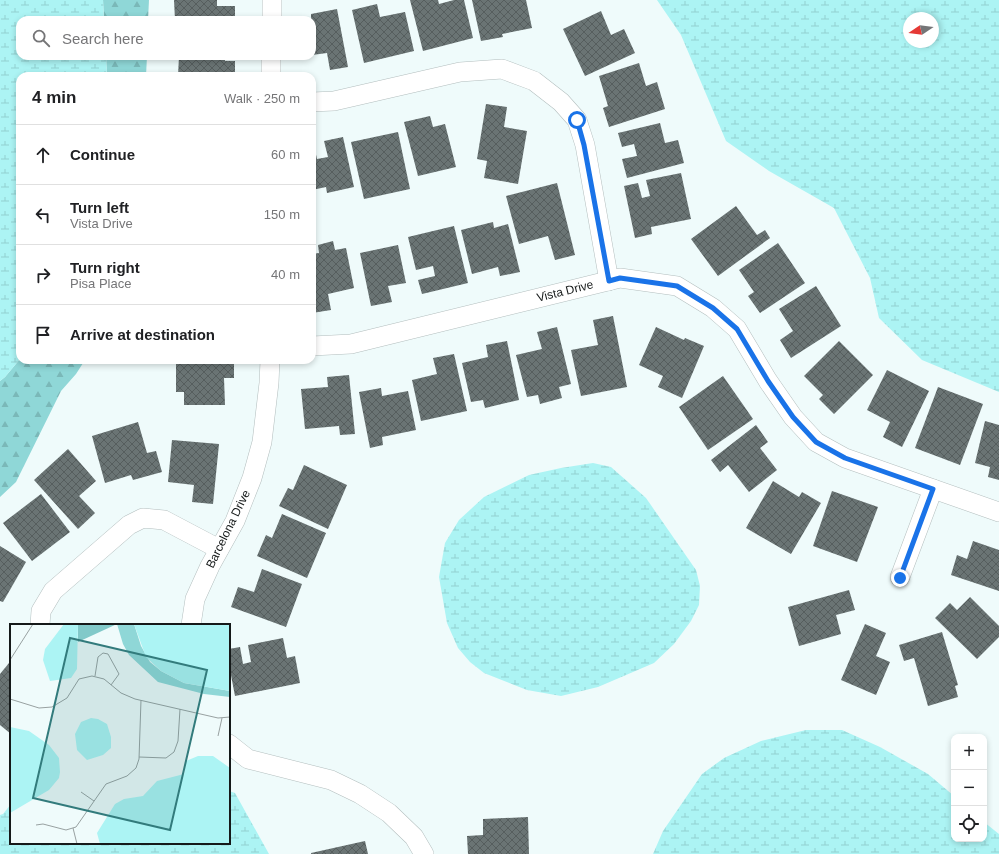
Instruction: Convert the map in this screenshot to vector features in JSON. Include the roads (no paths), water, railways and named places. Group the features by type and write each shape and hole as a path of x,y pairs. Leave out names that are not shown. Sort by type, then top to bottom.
{"street":[{"path":"272,0 272,16"},
{"path":"271,72 272,60"},
{"path":"316,102 334,101 460,72 502,69 534,81 561,102 577,120 584,145 609,281"},
{"name":"Vista Drive","path":"316,346 351,344 620,278 677,286 713,308 737,329 768,381 793,417 816,442 845,458 999,512"},
{"name":"Barcelona Drive","path":"191,624 195,599 210,566 235,521 252,478 262,442 270,383 270,364"},
{"path":"900,578 933,489"},
{"path":"40,624 41,611 53,591 129,525 143,518 164,520 219,549"},
{"path":"230,745 248,759 330,780 360,794 389,813 414,837 424,854"}]}
